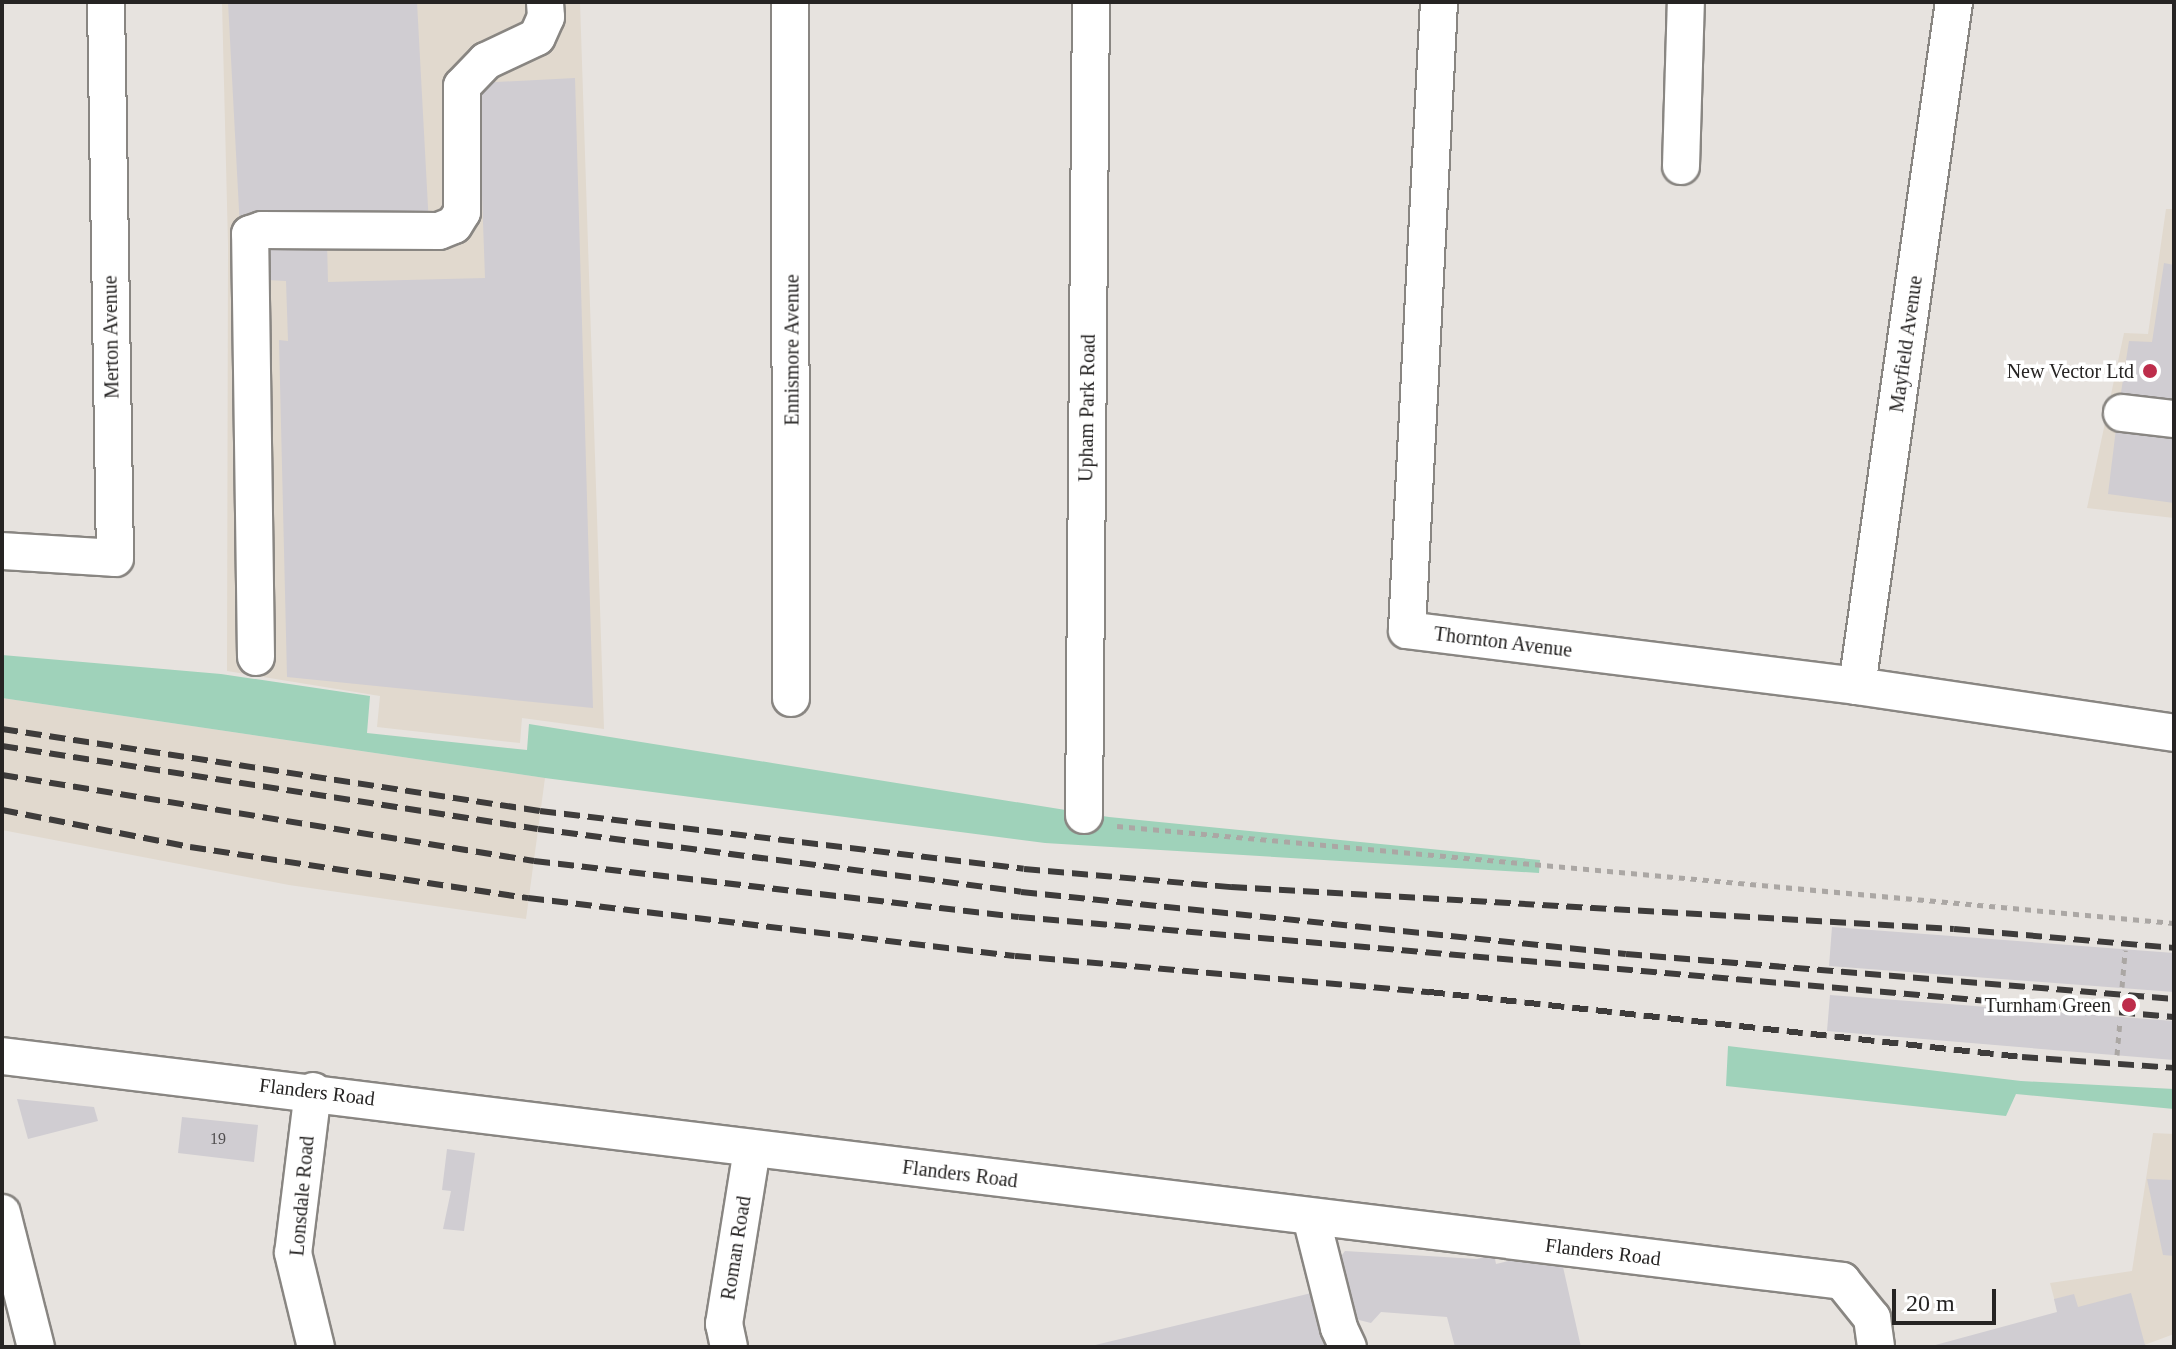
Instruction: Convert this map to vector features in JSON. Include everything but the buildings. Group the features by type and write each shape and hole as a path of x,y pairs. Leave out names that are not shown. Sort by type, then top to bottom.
{"street":[{"name":"Merton Avenue","path":"2,551 115,558 106,2"},
{"path":"256,657 250,234 262,230 439,231 454,225 462,212 462,86 486,61 537,37 546,17 545,2"},
{"name":"Ennismore Avenue","path":"790,2 791,698"},
{"name":"Upham Park Road","path":"1084,815 1091,2"},
{"name":"Thornton Avenue","path":"1439,2 1407,630 1857,686 2174,733"},
{"path":"1681,166 1686,2"},
{"name":"Mayfield Avenue","path":"1857,686 1954,2"},
{"path":"2122,413 2174,419"},
{"name":"Flanders Road","path":"2,1056 313,1091 752,1149 1842,1281 1872,1318 1876,1347"},
{"name":"Lonsdale Road","path":"313,1091 293,1253 316,1347"},
{"name":"Roman Road","path":"729,1347 724,1324 752,1149"},
{"path":"2,1213 36,1347"},
{"path":"1311,1217 1339,1328 1348,1347"}],"path":[{"path":"1084,815 1085,823 2174,923"},
{"path":"2122,987 2125,950"},
{"path":"2117,1055 2120,1020"}],"shaded area":[{"path":"222,2 580,2 604,729 522,718 520,743 377,727 380,696 227,671 228,245"},
{"path":"2166,209 2174,209 2174,518 2087,508 2124,333 2148,334"},
{"path":"2,698 545,778 526,919 289,885 2,830"},
{"path":"2153,1133 2174,1134 2174,1334 2139,1347 2067,1347 2050,1283 2132,1271"}],"green space":[{"path":"2,655 221,674 370,696 367,733 527,750 529,724 1109,817 1540,860 1539,873 1045,843 545,778 2,698"},
{"path":"1728,1046 2021,1081 2174,1089 2174,1109 2016,1094 2006,1116 1726,1086"}],"railway":[{"path":"2,729 540,811 1024,869 1231,887 1954,929 2174,948"},
{"path":"2,746 538,829 1021,892 1626,954 2174,999"},
{"path":"2,775 534,861 1019,917 2174,1017"},
{"path":"2,810 190,847 528,898 1015,956 1429,992 2022,1057 2174,1068"}],"place":[{"name":"New Vector Ltd","path":"2150,371"},
{"name":"Turnham Green","path":"2129,1005"}]}
